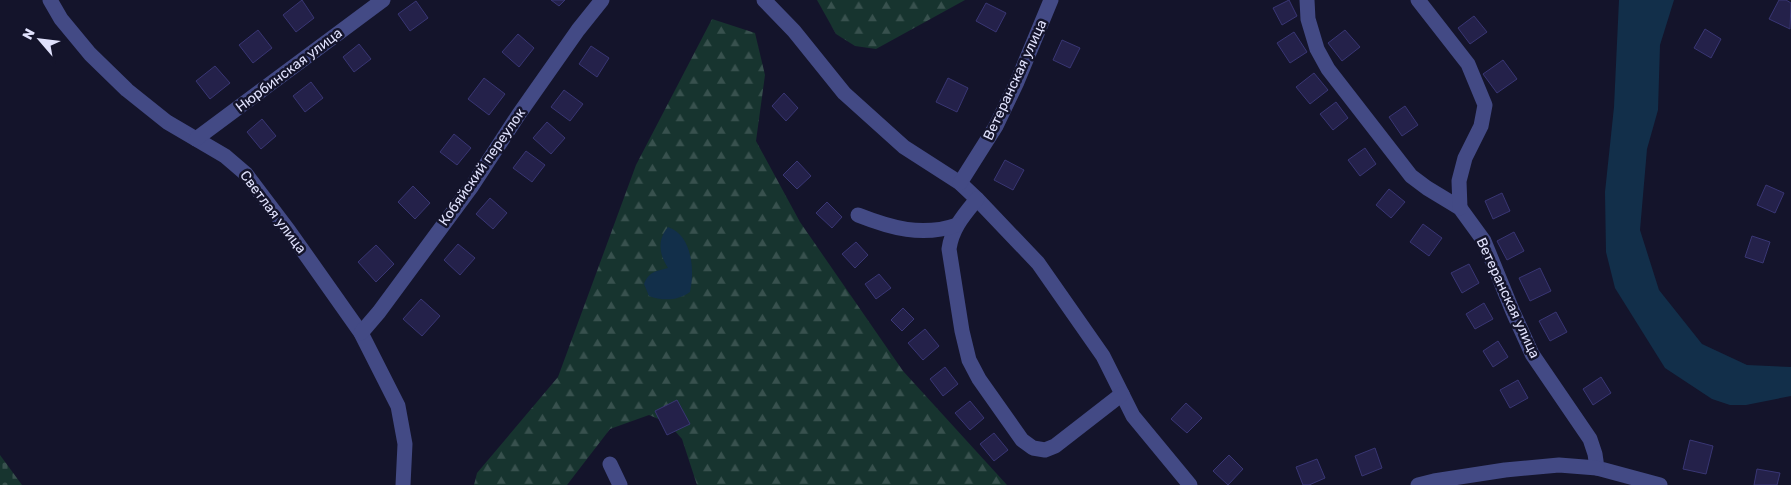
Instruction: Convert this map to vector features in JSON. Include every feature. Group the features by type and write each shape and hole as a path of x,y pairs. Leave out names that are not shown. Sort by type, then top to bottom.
{"street":[{"name":"Светлая улица","path":"50,0 61,19 90,54 127,90 167,122 225,156 246,174 361,333 398,406 405,444 403,485"},
{"name":"Нюрбинская улица","path":"196,139 383,0"},
{"name":"Кобяйский переулок","path":"361,333 472,186 578,30 602,0"},
{"path":"764,0 794,31 844,93 904,147 960,183 1038,263 1103,356 1133,416 1190,485"},
{"name":"Ветеранская улица","path":"960,183 996,126 1017,82 1051,0"},
{"name":"Ветеранская улица","path":"1307,0 1308,19 1317,49 1328,69 1412,176 1427,188 1460,208 1484,241 1532,354 1590,439 1597,468"},
{"path":"1418,0 1420,5 1445,33 1468,64 1485,105 1481,126 1465,158 1459,181 1460,208"},
{"path":"977,199 957,225 951,237 949,249 962,331 969,360 979,379 1022,440 1033,448 1045,450 1055,446 1122,394"},
{"path":"858,215 886,226 911,231 929,232 957,225"},
{"path":"610,464 620,485"},
{"path":"1418,485 1505,470 1559,465 1597,468 1660,485"}],"green space":[{"path":"817,0 965,0 876,49 855,46 836,34"},
{"path":"712,19 755,33 765,75 756,141 800,222 903,371 1007,485 697,485 682,439 668,423 649,415 610,429 567,485 474,485 477,473 558,377 636,165"},
{"path":"0,455 22,485 0,485"}],"water":[{"path":"1619,0 1674,0 1660,45 1658,110 1647,149 1640,230 1659,290 1702,344 1747,365 1791,367 1791,396 1746,405 1730,405 1712,399 1665,368 1615,288 1606,252 1605,192 1614,107"},
{"path":"668,227 676,231 687,245 692,264 690,292 675,299 659,299 649,296 644,284 651,274 668,268 660,247 664,232"}],"building":[{"path":"302,0 314,18 296,32 283,15"},
{"path":"551,0 565,0 559,6"},
{"path":"1289,0 1297,16 1282,25 1273,8"},
{"path":"1779,0 1786,0 1791,3 1790,29 1769,19"},
{"path":"416,1 428,18 410,31 398,14"},
{"path":"986,3 1006,13 996,32 976,21"},
{"path":"1474,16 1487,32 1470,44 1458,28"},
{"path":"1705,29 1721,39 1711,58 1694,48"},
{"path":"258,30 272,48 253,63 239,45"},
{"path":"1345,30 1360,47 1342,61 1328,43"},
{"path":"1294,32 1307,52 1290,63 1277,43"},
{"path":"518,34 534,48 519,67 502,52"},
{"path":"1062,40 1080,48 1070,68 1053,60"},
{"path":"359,44 371,59 354,72 343,57"},
{"path":"591,46 609,58 597,77 579,64"},
{"path":"1503,60 1517,79 1497,93 1483,74"},
{"path":"215,66 230,83 210,99 196,81"},
{"path":"1314,73 1328,90 1310,104 1296,87"},
{"path":"484,78 505,94 489,115 468,99"},
{"path":"948,78 968,88 957,112 936,102"},
{"path":"311,82 323,98 305,112 293,96"},
{"path":"564,90 583,104 570,121 551,107"},
{"path":"784,93 798,108 786,121 772,106"},
{"path":"1336,102 1348,118 1333,130 1320,114"},
{"path":"1405,106 1418,125 1402,136 1389,117"},
{"path":"262,119 276,136 261,149 247,132"},
{"path":"547,122 565,138 551,154 533,138"},
{"path":"454,134 471,148 457,165 440,152"},
{"path":"1365,148 1376,164 1360,176 1348,160"},
{"path":"526,151 545,165 532,182 513,168"},
{"path":"1005,160 1024,170 1013,190 994,180"},
{"path":"797,161 811,176 797,189 783,175"},
{"path":"1766,185 1784,193 1775,213 1757,205"},
{"path":"413,186 430,203 415,219 398,202"},
{"path":"1389,189 1405,202 1391,218 1376,205"},
{"path":"1502,193 1510,211 1493,219 1485,201"},
{"path":"490,198 507,213 493,229 476,214"},
{"path":"827,202 842,217 832,228 816,213"},
{"path":"1423,224 1442,238 1429,256 1410,242"},
{"path":"1514,232 1524,251 1507,260 1497,241"},
{"path":"1752,236 1770,242 1763,263 1745,257"},
{"path":"856,242 868,255 855,268 842,254"},
{"path":"458,244 475,258 460,275 444,260"},
{"path":"376,245 394,264 376,282 358,262"},
{"path":"1469,264 1479,283 1462,293 1451,273"},
{"path":"1540,268 1551,291 1530,301 1519,278"},
{"path":"879,274 891,288 876,299 865,284"},
{"path":"421,299 440,316 422,336 403,319"},
{"path":"1484,303 1493,319 1475,329 1466,314"},
{"path":"903,308 914,319 902,331 891,320"},
{"path":"1556,312 1567,332 1550,341 1539,321"},
{"path":"925,329 939,346 923,360 908,343"},
{"path":"1498,341 1508,357 1493,367 1483,351"},
{"path":"945,367 958,384 943,396 930,379"},
{"path":"1601,377 1611,393 1593,405 1583,389"},
{"path":"1518,380 1528,398 1510,408 1500,390"},
{"path":"677,400 690,424 667,435 655,411"},
{"path":"970,401 984,418 970,430 955,413"},
{"path":"1186,403 1202,418 1187,433 1171,419"},
{"path":"994,433 1008,450 994,461 980,444"},
{"path":"1690,440 1713,446 1706,474 1683,469"},
{"path":"1375,448 1382,468 1362,476 1355,456"},
{"path":"1229,455 1243,469 1228,485 1213,471"},
{"path":"1317,459 1325,478 1309,485 1303,485 1296,467"},
{"path":"1757,469 1780,473 1777,485 1754,485"}]}
